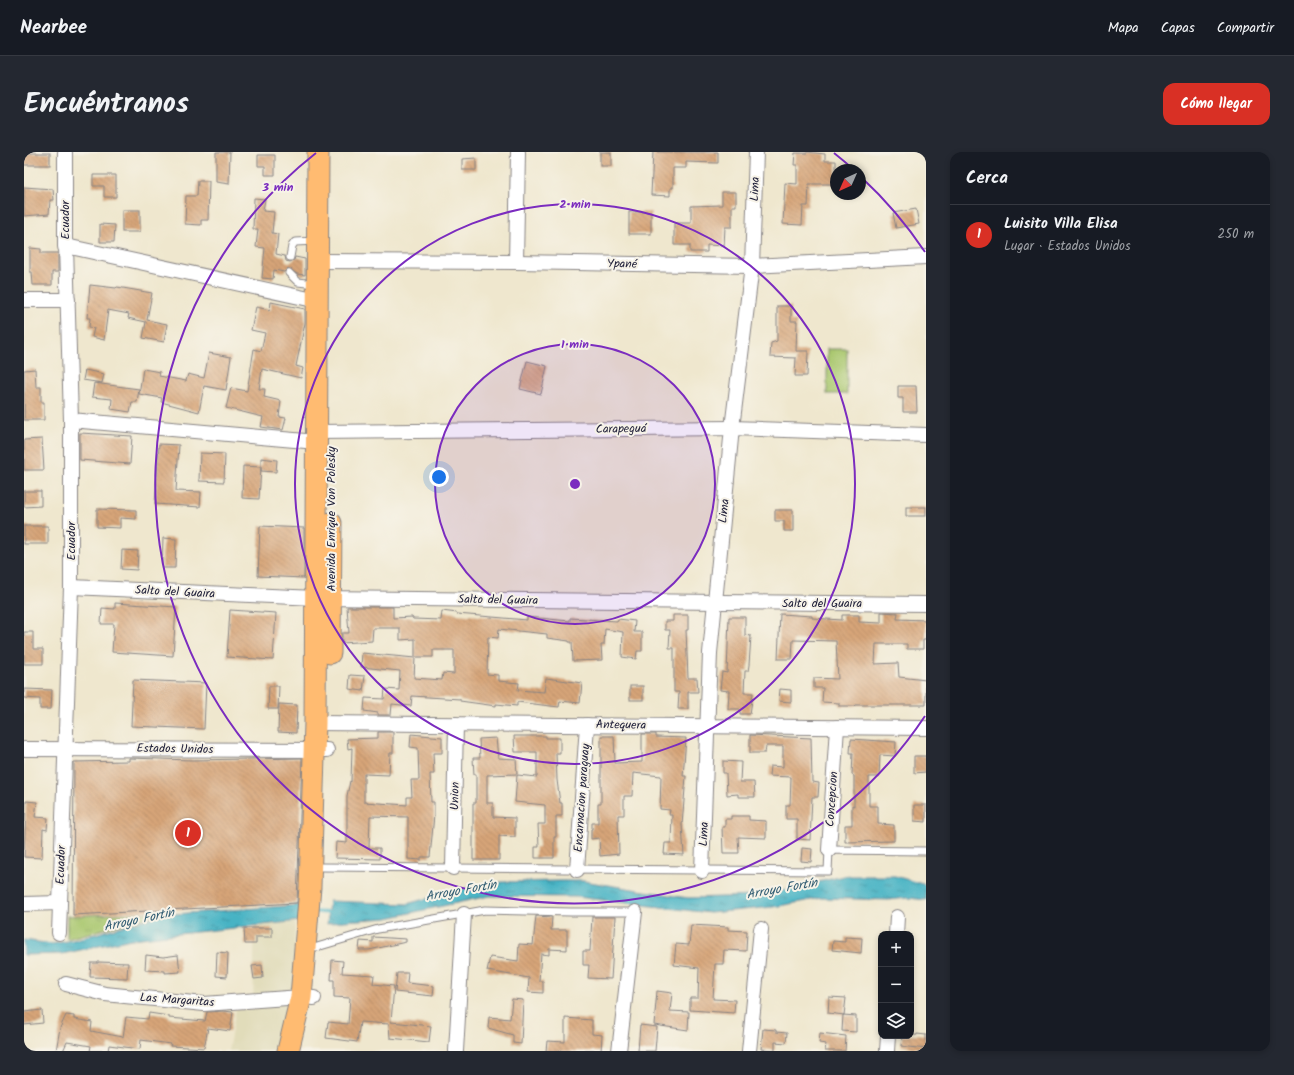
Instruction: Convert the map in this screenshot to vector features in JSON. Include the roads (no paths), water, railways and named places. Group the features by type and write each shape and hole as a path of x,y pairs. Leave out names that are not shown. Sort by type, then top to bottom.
{"main road":[{"name":"Avenida Enrique Von Polesky","path":"314,940 318,880 324,598 317,293 325,262 317,241 318,152"},
{"name":"Avenida Enrique Von Polesky","path":"321,435 325,262 333,152"},
{"path":"293,1051 307,998 314,940"}],"street":[{"name":"Ecuador","path":"59,933 64,748 71,587 71,420 66,246 65,247 65,152"},
{"path":"516,262 518,152"},
{"name":"Lima","path":"702,871 710,653 732,428 752,266 756,152"},
{"path":"66,246 317,293"},
{"name":"Ypané","path":"325,262 516,262 752,266 926,257"},
{"path":"24,300 68,300"},
{"name":"Carapeguá","path":"71,420 321,435 732,428 926,435"},
{"name":"Salto del Guaira","path":"71,587 324,598 926,604"},
{"name":"Antequera","path":"322,723 926,728"},
{"name":"Union","path":"453,868 456,724"},
{"name":"Encarnacion paraguay","path":"577,870 587,725"},
{"name":"Concepcion","path":"829,850 837,727"},
{"name":"Estados Unidos","path":"24,749 321,750"},
{"path":"24,904 60,903"},
{"path":"620,1051 635,912"},
{"path":"456,1051 464,914"},
{"path":"896,931 897,917"},
{"path":"749,1051 761,929"},
{"name":"Las Margaritas","path":"66,984 105,994 204,1004 307,998"},
{"path":"887,1051 888,1039"}],"lane":[{"path":"290,256 292,246 295,242 317,241"},
{"path":"289,273 298,282 317,293"},
{"path":"829,850 926,851"},
{"name":"Concepcion","path":"702,871 828,871 829,850"},
{"path":"318,880 453,868 702,871"},
{"path":"314,940 485,910 635,912"}],"water":[{"path":"844,876 895,876 926,885 926,900 908,898 888,900 822,898 773,907 710,913 577,897 489,896 387,918 343,921 327,924 329,901 407,904 456,890 502,882 583,881 688,898 758,896"},
{"path":"300,905 299,921 131,939 62,954 24,955 24,940 52,944 78,939 161,915"}],"waterway":[{"name":"Arroyo Fortín","path":"315,912 333,913"}],"place":[{"name":"Luisito Villa Elisa","path":"188,833"}]}
